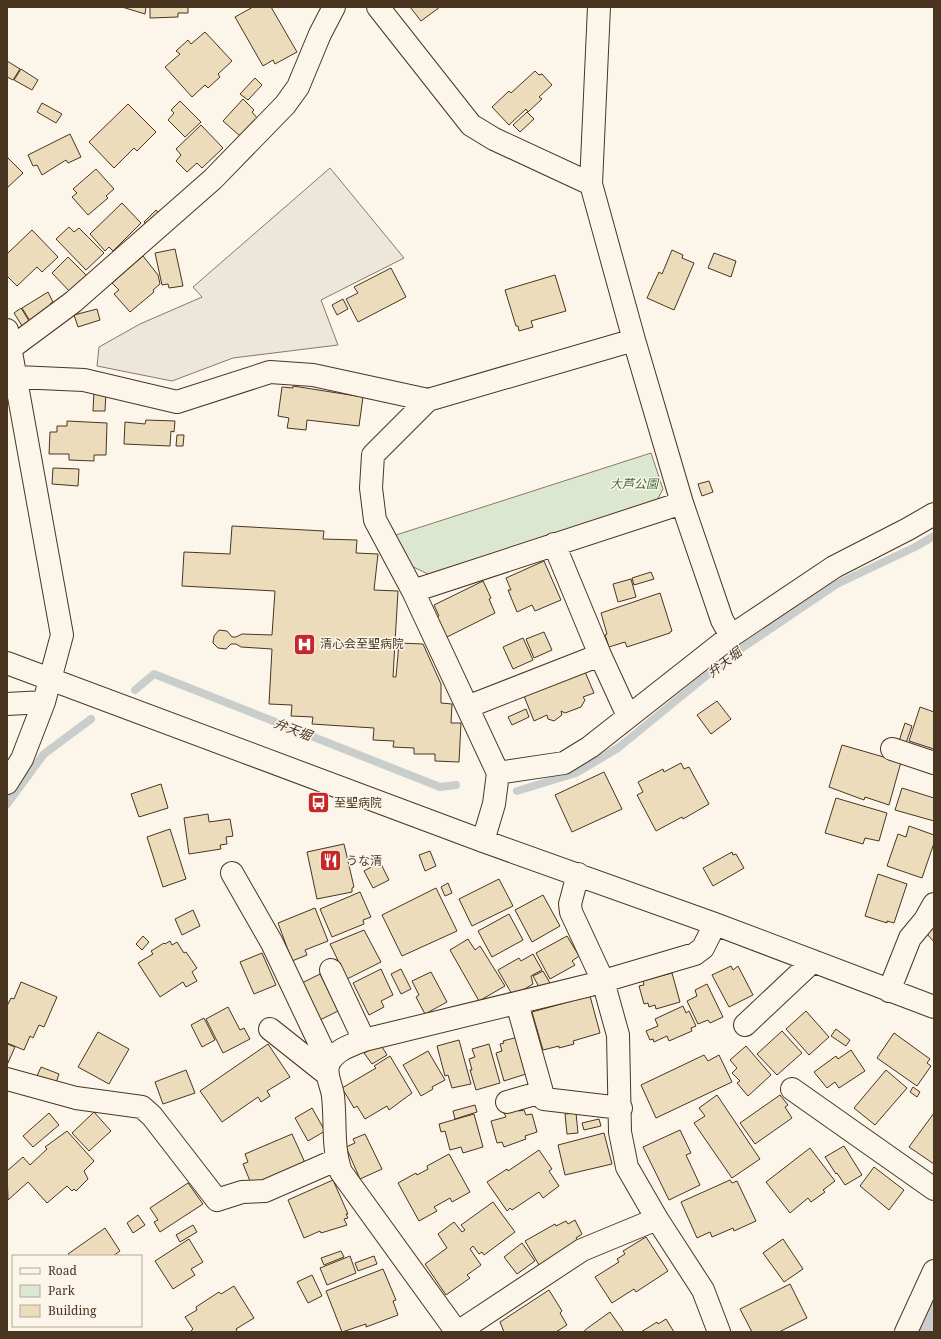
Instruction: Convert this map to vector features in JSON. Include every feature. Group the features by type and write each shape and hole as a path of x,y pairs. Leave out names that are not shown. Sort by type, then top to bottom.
{"street":[{"path":"7,783 22,759 44,702 62,635 12,378 9,339 73,302 213,179 285,105 298,88 320,34 334,7"},
{"path":"378,7 471,125 494,139 591,184"},
{"path":"599,7 591,184 634,340 682,503 722,620 731,636"},
{"path":"12,378 84,380 177,402 270,372 313,375 428,400 634,340"},
{"path":"428,400 374,455 371,488 375,520 413,592 498,773 494,804 483,841"},
{"path":"413,592 554,544 682,503"},
{"path":"498,773 564,763 590,747 731,636 834,567 934,514"},
{"path":"554,544 600,655 628,716"},
{"path":"467,707 600,655"},
{"path":"7,663 51,678 483,841 715,924 934,1007"},
{"path":"7,704 44,702"},
{"path":"892,749 934,763"},
{"path":"232,873 272,943 328,1069 333,1095 336,1160 341,1172 397,1252 451,1324 459,1332 582,1250 657,1219"},
{"path":"578,874 570,904 570,912 603,981 618,1035 621,1108 620,1132 627,1167 657,1219 703,1290 719,1332"},
{"path":"889,990 910,938 925,920 934,904"},
{"path":"328,1069 338,1052 364,1040 603,981 695,954 703,948 715,924"},
{"path":"745,1025 813,961"},
{"path":"331,970 364,1040"},
{"path":"516,1003 544,1099 621,1108"},
{"path":"270,1029 328,1069"},
{"path":"7,1079 76,1098 142,1107 152,1116 217,1200 242,1192 265,1191 336,1160"},
{"path":"792,1089 934,1189"},
{"path":"507,1102 542,1092"},
{"path":"906,1332 934,1271"}],"green space":[{"name":"大芦公園","path":"651,453 663,489 656,502 428,574 407,564 396,535"}],"shaded area":[{"path":"330,168 404,258 321,300 338,345 233,358 172,381 97,366 99,347 140,324 202,297 193,287"}],"building":[{"path":"122,7 146,7 145,14"},
{"path":"150,7 188,7 188,13 178,13 178,17 150,18"},
{"path":"253,7 271,7 297,52 275,64 273,60 263,66 235,17"},
{"path":"410,7 440,7 421,21"},
{"path":"205,32 232,61 218,74 220,77 208,88 205,85 192,97 165,67 180,54 176,51 188,40 191,44"},
{"path":"7,61 20,69 13,80 7,77"},
{"path":"21,69 38,80 32,90 14,80"},
{"path":"535,71 539,75 542,74 552,85 539,97 542,99 528,112 526,109 509,125 492,107 509,91 511,93"},
{"path":"255,78 262,85 248,100 240,94"},
{"path":"243,99 254,110 252,112 257,118 240,136 223,121"},
{"path":"180,101 201,122 185,137 168,120 174,113 171,110"},
{"path":"42,103 62,114 56,123 37,112"},
{"path":"128,104 156,132 137,151 134,148 114,168 89,142"},
{"path":"527,112 534,119 520,132 513,125"},
{"path":"201,125 223,148 202,168 197,163 187,172 176,161 181,155 176,149"},
{"path":"70,134 81,157 68,163 66,160 42,175 37,165 33,166 28,155"},
{"path":"7,157 23,173 7,188"},
{"path":"96,169 114,189 106,196 108,198 88,215 72,197 77,193 73,189"},
{"path":"122,203 141,223 113,251 109,247 105,251 90,234"},
{"path":"156,210 162,217 149,228 144,222"},
{"path":"69,227 74,232 79,228 104,253 86,270 56,239"},
{"path":"32,230 58,257 42,272 37,267 17,286 7,276 7,254"},
{"path":"175,249 183,286 169,288 168,284 162,285 155,253"},
{"path":"672,250 683,255 682,258 694,263 674,310 647,298 659,272 662,274"},
{"path":"714,253 736,261 731,277 708,268"},
{"path":"143,256 158,275 160,284 153,290 154,292 130,312 114,294 119,290 112,283"},
{"path":"68,257 90,279 73,295 52,273"},
{"path":"391,268 406,297 358,322 346,299 358,293 354,287"},
{"path":"555,275 566,311 531,321 533,327 519,331 518,326 516,326 505,290"},
{"path":"48,292 53,302 50,304 54,309 32,324 22,308"},
{"path":"343,299 348,309 337,315 332,305"},
{"path":"21,308 31,324 24,329 14,313"},
{"path":"97,309 100,320 78,327 74,315"},
{"path":"293,386 363,397 359,426 307,420 306,430 287,428 289,418 278,416 282,387 293,388"},
{"path":"94,391 106,392 105,411 93,411"},
{"path":"146,420 175,421 174,432 171,431 170,446 124,444 125,422 145,424"},
{"path":"67,421 107,423 106,455 94,455 94,461 69,460 69,454 49,454 50,432 57,432 57,426 67,426"},
{"path":"177,435 184,435 183,446 176,446"},
{"path":"53,468 79,469 78,486 52,484"},
{"path":"709,481 713,492 702,496 698,484"},
{"name":"清心会至聖病院","path":"232,526 324,531 323,539 357,540 356,553 378,554 374,590 398,591 393,677 396,677 399,643 423,644 441,684 441,703 452,704 451,723 461,723 459,762 435,761 435,754 414,754 414,748 393,747 394,741 373,740 374,728 312,724 313,717 291,716 292,705 269,704 272,649 241,647 236,644 231,644 226,649 218,648 213,643 214,636 219,630 227,631 232,637 242,634 272,635 275,591 182,586 184,552 230,554"},
{"path":"544,561 561,600 535,611 532,605 517,612 508,590 511,590 506,578"},
{"path":"651,572 654,579 634,585 632,578"},
{"path":"631,579 636,597 618,602 613,584"},
{"path":"483,581 491,598 489,599 495,613 445,638 435,618 439,616 434,605"},
{"path":"660,593 672,631 670,633 627,647 625,642 609,647 601,613"},
{"path":"544,632 552,650 534,658 526,639"},
{"path":"523,638 533,660 513,669 503,647"},
{"path":"583,667 594,693 583,697 585,700 581,707 565,713 561,711 562,715 554,721 548,719 547,715 534,721 524,696"},
{"path":"717,701 731,719 711,734 697,715"},
{"path":"920,707 934,712 934,749 909,741"},
{"path":"526,709 529,717 512,725 508,717"},
{"path":"905,723 912,726 906,743 899,741"},
{"path":"842,745 901,762 889,805 865,797 864,800 829,787"},
{"path":"681,763 684,769 689,767 709,804 683,819 682,817 656,831 637,795 643,792 638,782 663,769 664,772"},
{"path":"604,772 622,809 572,832 555,795"},
{"path":"161,784 168,808 139,817 131,794"},
{"path":"902,788 934,798 934,821 895,810"},
{"path":"836,798 887,813 879,841 865,838 863,844 825,833"},
{"path":"208,814 209,822 230,819 233,836 226,837 227,844 220,845 221,849 189,854 184,818"},
{"path":"909,826 934,835 934,843 922,878 887,866 898,834 906,837"},
{"path":"170,829 186,879 163,887 147,837"},
{"path":"344,844 354,887 352,888 352,892 317,899 307,852"},
{"path":"430,851 436,866 425,871 419,855"},
{"path":"732,852 733,855 736,854 744,868 713,886 703,868"},
{"path":"380,862 389,880 373,888 364,871"},
{"path":"878,874 907,884 894,923 887,921 887,923 865,916"},
{"path":"499,879 513,906 472,926 459,899"},
{"path":"448,883 452,893 445,896 441,887"},
{"path":"436,888 457,931 402,956 382,915"},
{"path":"360,892 371,917 363,920 364,924 332,937 320,909"},
{"path":"543,895 560,926 532,942 515,910"},
{"path":"315,908 328,941 305,950 307,955 292,961 278,923"},
{"path":"193,910 200,926 182,935 175,919"},
{"path":"509,914 523,940 492,957 478,931"},
{"path":"934,923 934,942 927,934"},
{"path":"364,930 381,962 347,979 330,944"},
{"path":"143,936 149,942 142,950 136,944"},
{"path":"567,936 579,956 572,961 575,965 550,979 536,953"},
{"path":"468,939 475,950 480,946 505,986 479,1001 450,950"},
{"path":"170,941 172,945 177,942 197,968 192,972 197,981 186,987 183,982 160,997 138,963 153,954 151,951"},
{"path":"262,953 276,985 254,994 240,962"},
{"path":"533,954 542,970 531,976 533,984 513,996 498,970 519,958 521,961"},
{"path":"731,966 733,970 738,966 753,995 729,1007 712,975"},
{"path":"381,969 393,995 381,1001 384,1007 369,1015 353,983"},
{"path":"401,969 411,989 401,994 391,974"},
{"path":"543,971 550,983 540,989 533,976"},
{"path":"431,972 447,1002 425,1014 416,997 419,995 412,981"},
{"path":"672,973 680,1002 656,1009 655,1005 649,1007 648,1003 644,1004 639,986 644,985 643,981"},
{"path":"320,974 338,1011 316,1022 298,985"},
{"path":"21,982 57,997 44,1027 39,1025 33,1038 30,1036 24,1050 7,1043 7,1006 11,998 14,999"},
{"path":"707,984 723,1017 710,1023 708,1020 698,1024 687,1001 697,996 695,990"},
{"path":"590,996 600,1033 573,1041 574,1044 543,1050 532,1012"},
{"path":"683,1006 686,1013 689,1011 696,1026 691,1028 692,1031 669,1041 667,1036 654,1042 653,1039 650,1040 646,1031 658,1026 655,1019"},
{"path":"228,1007 240,1030 244,1028 250,1039 223,1053 206,1019"},
{"path":"806,1011 829,1037 809,1055 786,1029"},
{"path":"204,1018 215,1040 202,1047 191,1025"},
{"path":"836,1029 850,1040 846,1046 831,1036"},
{"path":"782,1031 802,1053 777,1075 757,1054"},
{"path":"98,1032 129,1049 109,1084 78,1067"},
{"path":"894,1033 930,1059 927,1063 931,1066 917,1086 877,1058"},
{"path":"518,1037 529,1073 504,1081 496,1053 502,1051 500,1044 504,1043 503,1041"},
{"path":"459,1040 471,1084 452,1088 448,1075 445,1076 437,1046"},
{"path":"7,1044 15,1047 7,1065"},
{"path":"268,1044 290,1077 267,1091 270,1096 261,1102 258,1097 222,1122 200,1091"},
{"path":"489,1044 500,1083 476,1090 470,1070 472,1070 469,1059 475,1057 472,1049"},
{"path":"381,1045 387,1055 372,1064 364,1053"},
{"path":"746,1046 771,1075 748,1096 737,1083 740,1081 732,1073 737,1068 730,1060"},
{"path":"851,1050 865,1071 839,1088 835,1082 827,1088 814,1072 836,1056 838,1059"},
{"path":"428,1051 445,1080 432,1087 433,1089 421,1096 403,1065"},
{"path":"704,1055 708,1061 719,1055 732,1082 656,1118 641,1085"},
{"path":"390,1056 412,1093 389,1110 387,1106 365,1119 357,1106 354,1108 342,1088 376,1068 374,1066"},
{"path":"41,1067 59,1074 56,1083 37,1076"},
{"path":"186,1070 195,1093 163,1104 155,1082"},
{"path":"886,1070 907,1088 875,1125 854,1108"},
{"path":"913,1087 920,1092 917,1097 910,1092"},
{"path":"717,1095 760,1159 732,1178 694,1123 705,1116 699,1108"},
{"path":"780,1095 788,1105 785,1107 792,1118 755,1144 740,1123"},
{"path":"475,1105 477,1112 455,1119 453,1111"},
{"path":"312,1108 325,1131 308,1141 295,1118"},
{"path":"518,1109 519,1111 524,1110 526,1115 532,1114 537,1132 525,1136 526,1139 504,1147 502,1142 497,1143 491,1121 506,1117 504,1113"},
{"path":"94,1112 111,1131 89,1151 72,1133"},
{"path":"49,1113 59,1125 33,1147 23,1136"},
{"path":"576,1113 578,1133 567,1134 565,1114"},
{"path":"934,1113 934,1164 909,1147"},
{"path":"474,1114 483,1147 463,1153 461,1147 450,1150 445,1131 441,1132 439,1124"},
{"path":"599,1119 601,1126 584,1130 582,1123"},
{"path":"680,1130 691,1153 686,1155 700,1185 669,1200 643,1147"},
{"path":"67,1131 94,1161 84,1171 88,1179 76,1191 74,1189 72,1191 67,1186 47,1203 28,1182 8,1200 7,1171 23,1157 30,1165 47,1149 45,1147"},
{"path":"604,1133 612,1164 565,1175 558,1145"},
{"path":"292,1134 306,1165 260,1181 250,1181 243,1164 248,1162 245,1154"},
{"path":"365,1134 382,1169 360,1179 346,1147 355,1143 353,1139"},
{"path":"844,1146 862,1175 845,1185 825,1157"},
{"path":"810,1148 835,1181 823,1190 825,1192 811,1202 808,1198 790,1213 766,1182"},
{"path":"539,1150 552,1169 549,1171 559,1186 543,1198 539,1192 512,1210 510,1208 507,1211 487,1182 507,1169 508,1171"},
{"path":"449,1154 470,1192 452,1202 450,1198 434,1207 437,1211 419,1221 398,1183 416,1173 417,1175 428,1169 427,1166"},
{"path":"874,1167 904,1190 889,1210 860,1186"},
{"path":"333,1180 348,1214 346,1214 348,1218 344,1219 347,1225 321,1233 320,1231 304,1238 288,1200"},
{"path":"730,1180 732,1183 737,1181 756,1221 734,1231 733,1228 712,1237 710,1232 697,1238 681,1202"},
{"path":"188,1183 203,1204 160,1232 154,1222 158,1220 150,1208"},
{"path":"493,1202 515,1232 484,1255 482,1252 479,1254 473,1246 470,1249 481,1265 467,1275 470,1278 446,1295 425,1264 447,1248 438,1234 454,1222 462,1232 465,1230 461,1225"},
{"path":"138,1215 145,1225 133,1233 127,1223"},
{"path":"575,1220 582,1234 576,1238 578,1241 539,1265 525,1241 555,1224 556,1226 566,1221 568,1224"},
{"path":"193,1225 197,1232 180,1242 176,1235"},
{"path":"105,1228 120,1251 114,1255 68,1254"},
{"path":"646,1237 668,1271 636,1292 634,1289 612,1303 595,1277 619,1262 617,1259 625,1254 623,1251"},
{"path":"189,1239 203,1262 191,1269 195,1275 173,1289 155,1261"},
{"path":"783,1239 803,1269 784,1282 763,1253"},
{"path":"522,1243 535,1261 517,1274 504,1257"},
{"path":"341,1251 344,1257 324,1265 321,1258"},
{"path":"350,1256 356,1273 327,1285 320,1268"},
{"path":"374,1256 377,1264 358,1271 355,1263"},
{"path":"383,1269 396,1300 393,1301 398,1315 366,1327 366,1324 342,1332 326,1291"},
{"path":"312,1275 322,1296 308,1303 297,1282"},
{"path":"790,1284 807,1318 779,1332 752,1332 740,1309"},
{"path":"234,1286 254,1318 236,1329 236,1332 190,1332 193,1329 185,1317 197,1310 196,1307 219,1292 221,1294"},
{"path":"549,1290 562,1311 560,1313 567,1325 556,1332 504,1332 500,1322"},
{"path":"610,1312 624,1332 583,1332 589,1327"},
{"path":"666,1319 674,1332 641,1332 657,1322 658,1324"}],"waterway":[{"name":"弁天堀","path":"517,791 576,773 618,748 733,654 837,584 915,547 934,536"},
{"name":"弁天堀","path":"135,690 154,674 440,787 456,785"},
{"name":"弁天堀","path":"7,804 44,754 91,719"},
{"path":"925,1325 934,1303"}],"place":[{"name":"清心会至聖病院","path":"304,644"},
{"name":"至聖病院","path":"319,803"},
{"name":"うな清","path":"330,861"}]}
